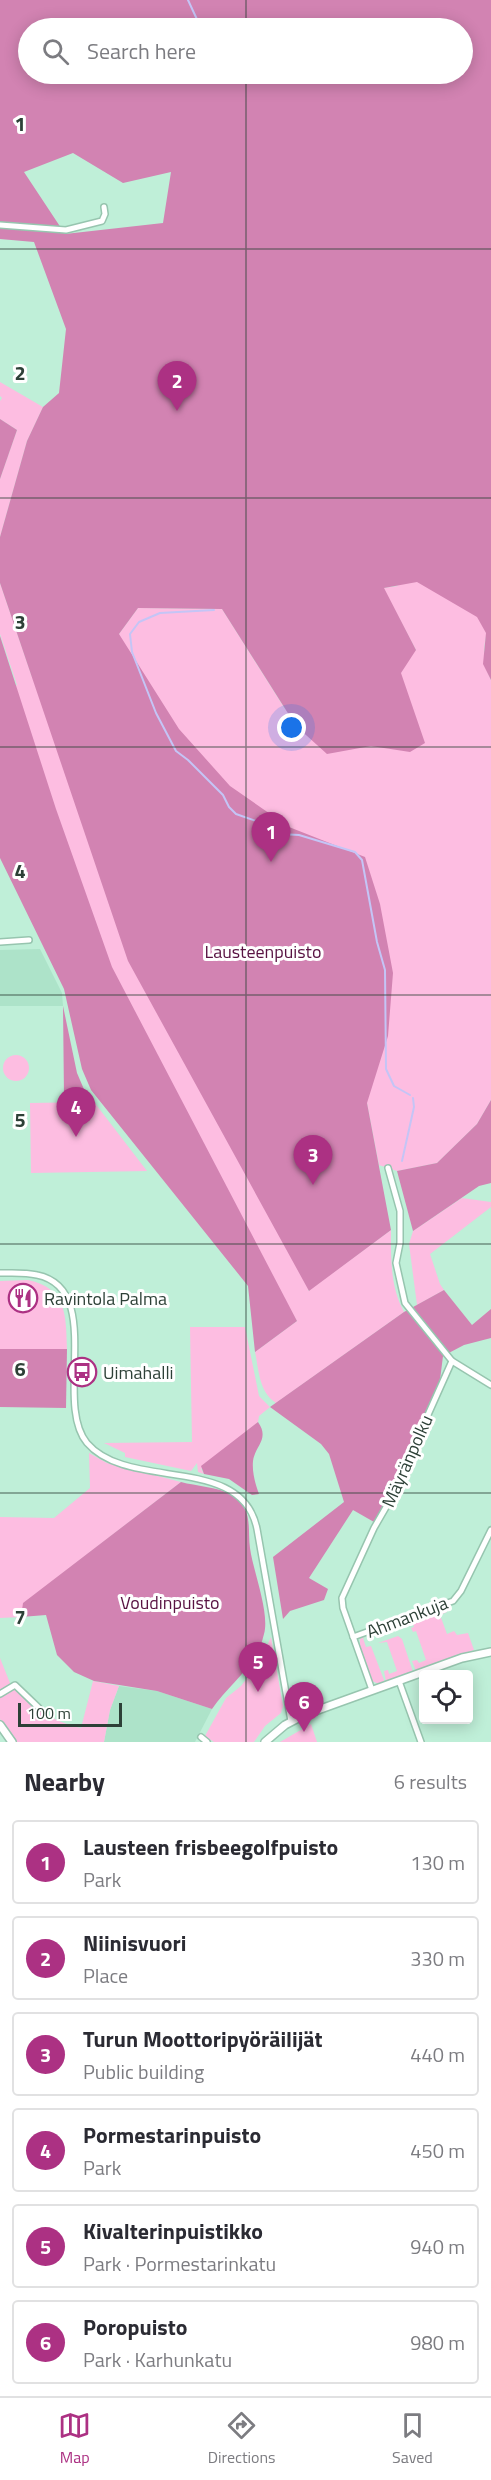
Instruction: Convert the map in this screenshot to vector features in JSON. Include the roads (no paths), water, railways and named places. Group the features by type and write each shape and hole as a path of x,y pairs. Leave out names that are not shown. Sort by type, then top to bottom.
{"street":[{"path":"0,225 66,230 102,221 105,214 104,207"},
{"path":"0,942 29,940"},
{"path":"388,1168 400,1211 400,1243 396,1263 405,1303 452,1361 491,1385"},
{"path":"0,1273 39,1275 54,1283 66,1297 74,1327 75,1415 79,1431 90,1446 107,1458 129,1465 227,1488 243,1500 251,1510 291,1721"},
{"name":"Mäyränpolku","path":"372,1690 342,1598 374,1528 389,1502 452,1361"},
{"name":"Ahmankuja","path":"353,1637 453,1601 461,1591 491,1530"},
{"path":"265,1742 291,1721 462,1658 491,1652"},
{"path":"399,1681 421,1742"},
{"path":"0,1694 15,1684 39,1708"},
{"path":"0,1725 12,1742"},
{"path":"201,1737 207,1742"}],"waterway":[{"path":"188,0 196,18"},
{"path":"214,610 160,613 139,622 130,634 132,652 156,713 176,751 223,795 229,807 236,814 270,826 280,834 299,835 355,852 362,860 377,942 385,970 386,1069 394,1086 410,1095"},
{"path":"402,1161 414,1107 413,1098"}],"place":[{"name":"Niinisvuori","path":"177,411"},
{"name":"Lausteen frisbeegolfpuisto","path":"271,862"},
{"name":"Pormestarinpuisto","path":"76,1137"},
{"name":"Turun Moottoripyöräilijät","path":"313,1185"},
{"name":"Ravintola Palma","path":"23,1298"},
{"name":"Uimahalli","path":"82,1372"},
{"name":"Kivalterinpuistikko","path":"258,1692"},
{"name":"Poropuisto","path":"304,1732"}],"park label":[{"name":"Lausteenpuisto","path":"263,951"},
{"name":"Voudinpuisto","path":"170,1602"}]}
